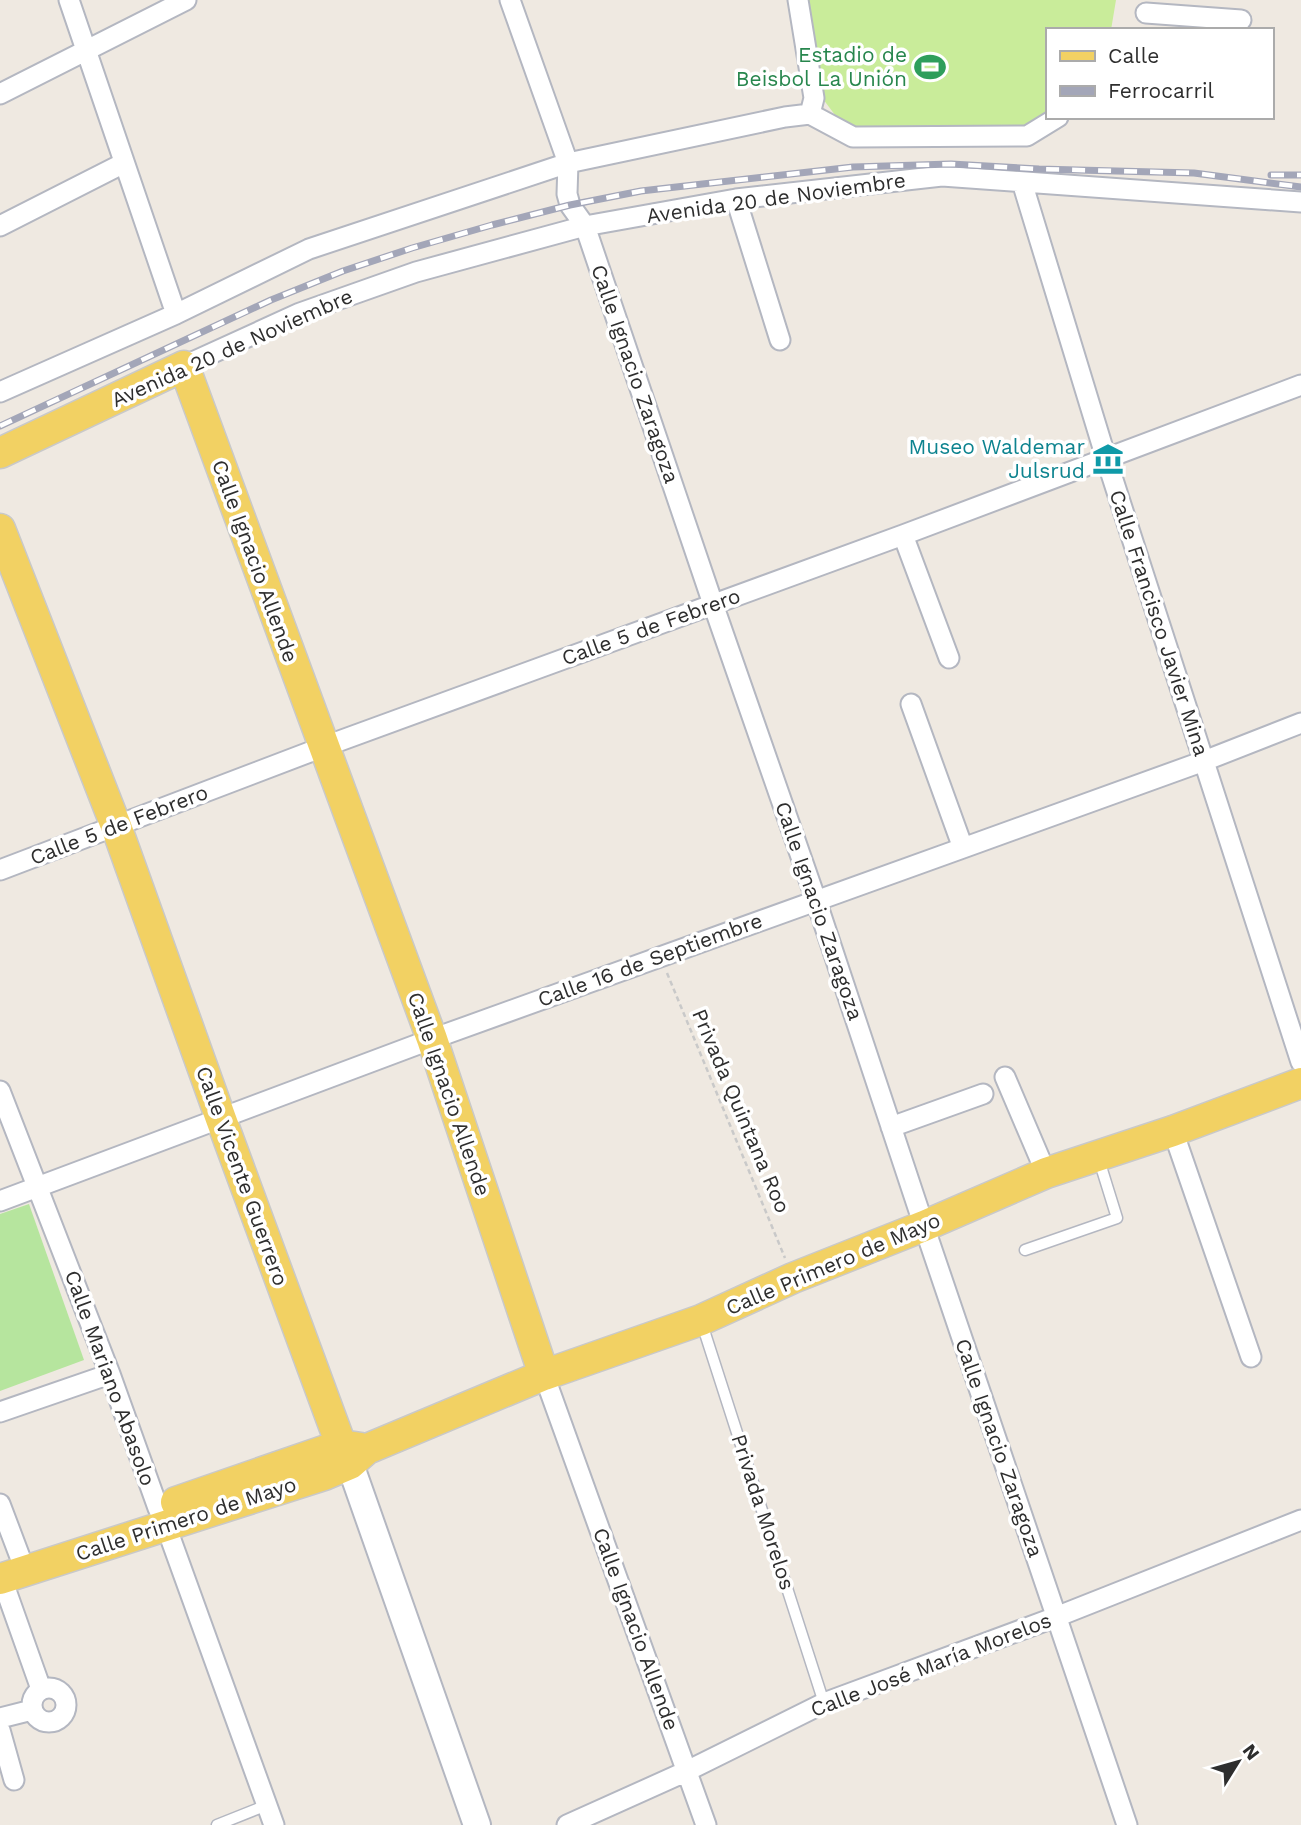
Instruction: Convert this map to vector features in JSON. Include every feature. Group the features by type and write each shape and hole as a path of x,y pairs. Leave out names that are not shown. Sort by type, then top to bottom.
{"main road":[{"name":"Avenida 20 de Noviembre","path":"0,453 184,366"},
{"name":"Calle Ignacio Allende","path":"184,366 432,1039 544,1375"},
{"name":"Calle Vicente Guerrero","path":"0,529 117,826 221,1119 353,1453"},
{"name":"Calle Primero de Mayo","path":"6,1569 353,1453 544,1375 701,1320 793,1278 924,1226 1046,1173 1172,1131 1301,1083"}],"street":[{"path":"69,0 176,314"},
{"path":"0,94 186,0"},
{"name":"Calle Ignacio Zaragoza","path":"510,0 568,163 567,194 570,205 585,226 816,900 1127,1825"},
{"path":"0,392 176,314 309,249 568,163 810,114 814,98 798,0"},
{"path":"1143,14 1241,19"},
{"name":"Avenida 20 de Noviembre","path":"810,114 853,137 1027,136 1055,119"},
{"path":"0,226 124,163"},
{"name":"Avenida 20 de Noviembre","path":"184,366 300,313 415,272 585,226 736,199 943,176 1301,202"},
{"name":"Calle Francisco Javier Mina","path":"1022,182 1106,458 1301,1062"},
{"path":"736,199 780,340"},
{"name":"Calle 5 de Febrero","path":"0,870 323,747 903,535 1301,385"},
{"path":"903,535 949,658"},
{"path":"911,704 963,848"},
{"name":"Calle 16 de Septiembre","path":"0,1201 432,1039 1204,761 1301,723"},
{"path":"1005,1077 1046,1173"},
{"name":"Calle Mariano Abasolo","path":"0,1091 6,1125 37,1187 110,1374 274,1825"},
{"path":"891,1127 983,1094"},
{"path":"1172,1131 1251,1357"},
{"path":"0,1412 110,1374"},
{"name":"Calle Ignacio Allende","path":"544,1375 706,1825"},
{"name":"Calle Vicente Guerrero","path":"353,1453 477,1825"},
{"path":"0,1504 6,1569 41,1689"},
{"name":"Calle José María Morelos","path":"567,1825 687,1771 824,1703 1056,1617 1301,1520"},
{"path":"53,1687 64,1694 67,1706 62,1717 51,1722 40,1720 32,1710 33,1698 41,1689 53,1687"},
{"path":"0,1718 32,1710"},
{"path":"0,1730 14,1780"}],"lane":[{"path":"1025,1250 1117,1218 1098,1156"},
{"name":"Privada Morelos","path":"701,1320 824,1703"},
{"path":"217,1825 267,1805"}],"path":[{"name":"Privada Quintana Roo","path":"660,957 793,1278"}],"green space":[{"name":"Estadio de Beisbol La Unión","path":"805,0 1116,0 1111,28 1046,28 1046,114 1028,128 847,131 817,91"},
{"path":"29,1204 84,1360 0,1391 0,1214"}],"railway":[{"path":"0,426 271,300 343,271 492,225 570,205 641,191 853,167 951,164 1194,173 1301,187"},
{"path":"1271,175 1301,175"}],"place":[{"name":"Estadio de Beisbol La Unión","path":"930,67"},
{"name":"Museo Waldemar Julsrud","path":"1108,459"}]}
